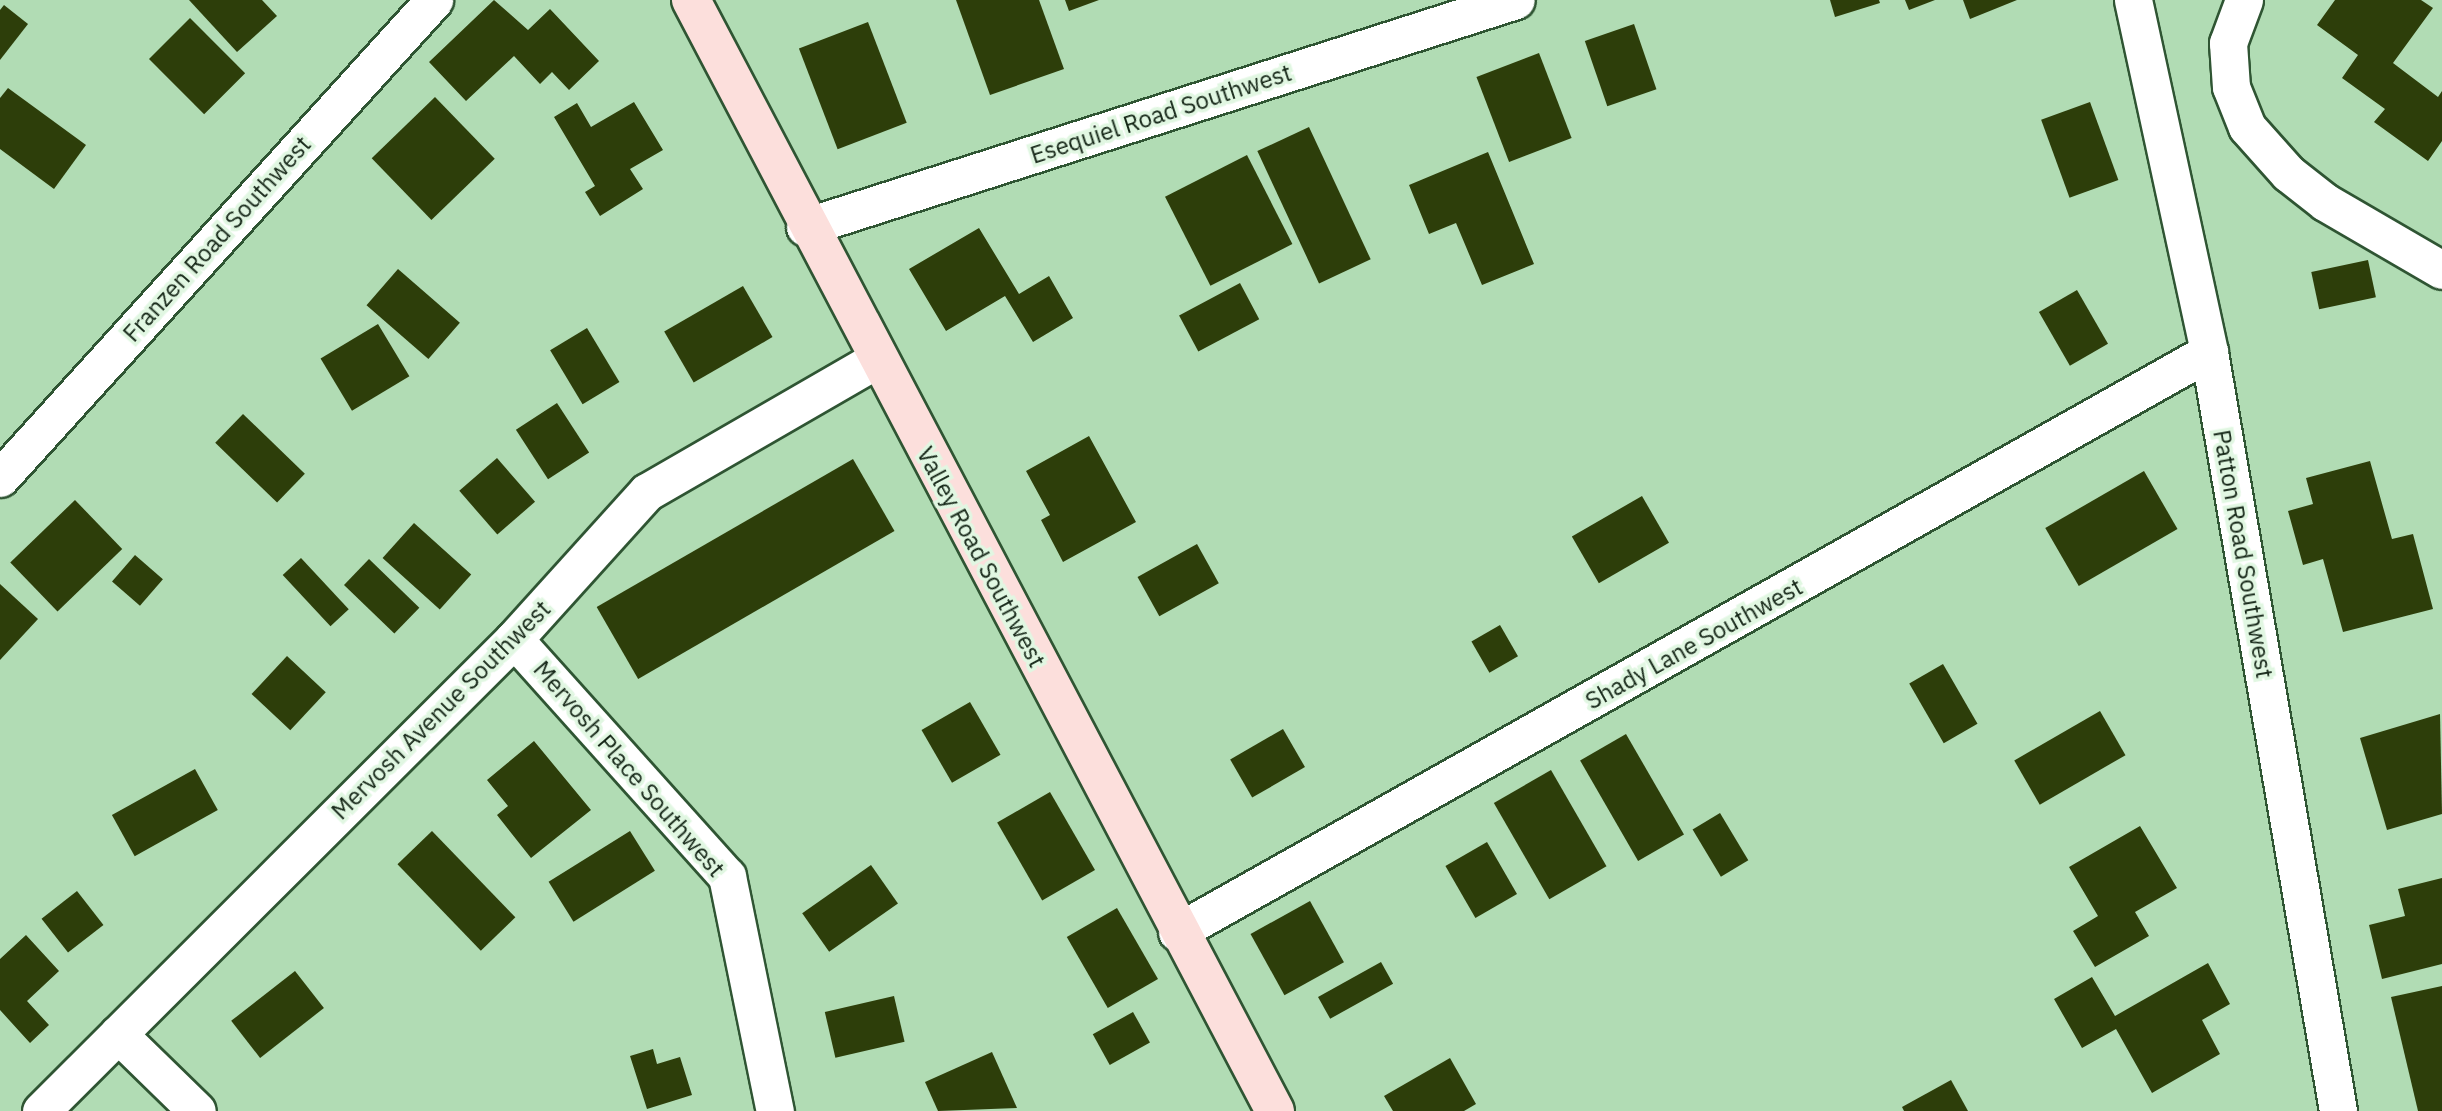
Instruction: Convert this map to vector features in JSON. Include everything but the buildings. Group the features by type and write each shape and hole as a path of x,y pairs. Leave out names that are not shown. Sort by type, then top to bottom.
{"street":[{"name":"Franzen Road Southwest","path":"0,478 434,0"},
{"name":"Valley Road Southwest","path":"691,0 805,227 1177,932 1275,1111"},
{"name":"Esequiel Road Southwest","path":"805,227 1516,0"},
{"name":"Patton Road Southwest","path":"2133,0 2209,352 2338,1111"},
{"path":"2244,0 2228,43 2231,87 2247,127 2288,173 2325,202 2442,270"},
{"name":"Shady Lane Southwest","path":"1177,932 2209,352"},
{"name":"Mervosh Avenue Southwest","path":"41,1111 514,639 646,492 877,359"},
{"name":"Mervosh Place Southwest","path":"514,639 727,876 775,1111"},
{"path":"118,1034 197,1111"}]}
